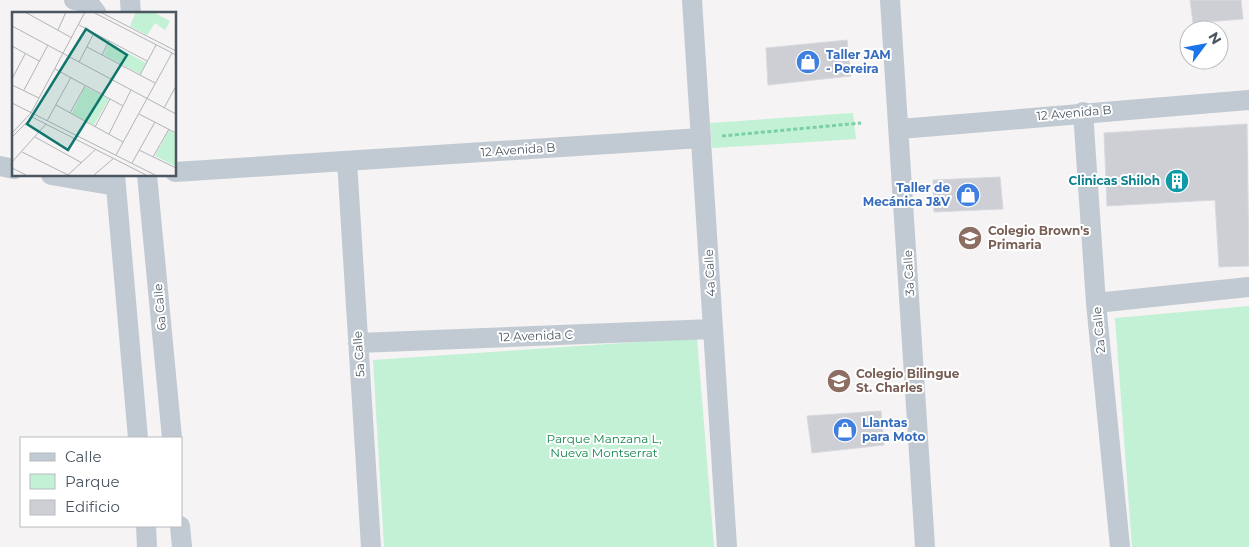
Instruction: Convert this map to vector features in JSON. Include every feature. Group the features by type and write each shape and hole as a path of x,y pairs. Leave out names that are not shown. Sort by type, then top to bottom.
{"street":[{"name":"4a Calle","path":"692,0 727,547"},
{"name":"3a Calle","path":"890,0 900,129 925,547"},
{"name":"12 Avenida B","path":"900,129 1083,112 1249,100"},
{"name":"2a Calle","path":"1083,112 1096,303 1120,547"},
{"name":"12 Avenida B","path":"176,172 702,138"},
{"name":"5a Calle","path":"347,161 371,547"},
{"path":"64,176 116,180 138,437"},
{"name":"6a Calle","path":"147,176 172,437"},
{"path":"1096,303 1249,287"},
{"name":"12 Avenida C","path":"358,343 713,329"},
{"path":"146,527 147,547"},
{"path":"180,527 182,547"}],"path":[{"path":"702,138 861,123"}],"green space":[{"path":"853,113 856,139 712,148 710,123"},
{"path":"1249,306 1249,547 1132,547 1115,318"},
{"name":"Parque Manzana L, Nueva Montserrat","path":"697,338 714,547 384,547 373,360"}],"building":[{"path":"1190,0 1241,0 1243,19 1193,20"},
{"name":"Taller JAM - Pereira","path":"847,40 851,76 768,85 766,48"},
{"name":"Clinicas Shiloh","path":"1247,124 1249,266 1219,267 1215,200 1107,206 1104,133"},
{"name":"Taller de Mecánica J&V","path":"1000,177 1003,209 934,212 933,180"},
{"name":"Llantas para Moto","path":"881,411 884,445 812,453 807,416"}],"place":[{"name":"Taller JAM - Pereira","path":"808,62"},
{"name":"Clinicas Shiloh","path":"1177,181"},
{"name":"Taller de Mecánica J&V","path":"968,195"},
{"name":"Colegio Brown's Primaria","path":"970,238"},
{"name":"Colegio Bilingue St. Charles","path":"839,381"},
{"name":"Llantas para Moto","path":"845,430"}]}
